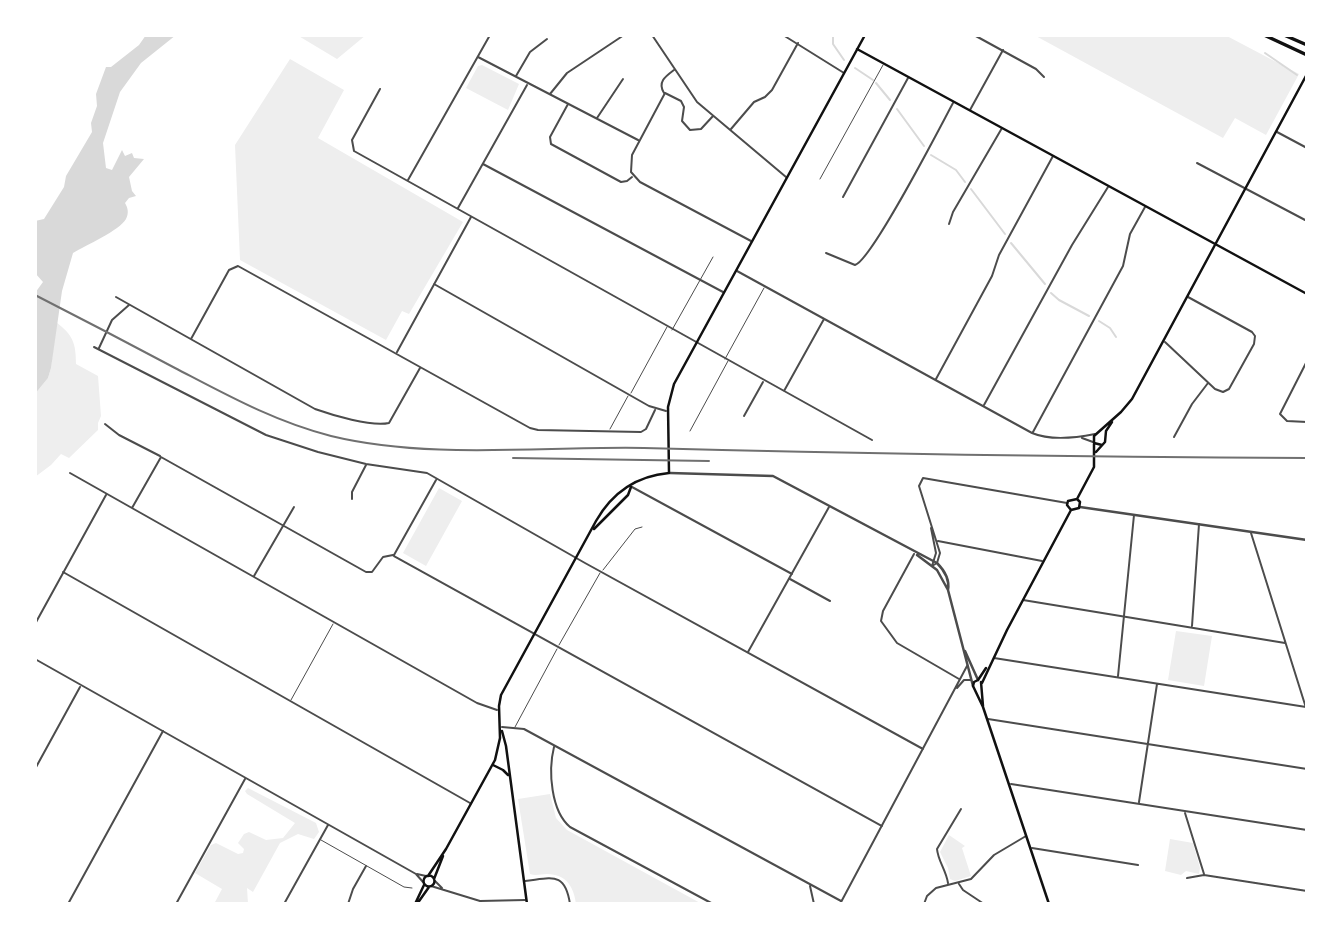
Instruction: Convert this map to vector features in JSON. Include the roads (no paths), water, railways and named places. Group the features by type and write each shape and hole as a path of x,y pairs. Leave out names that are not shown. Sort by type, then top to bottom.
{"highway":[{"path":"1264,35 1307,55"},
{"path":"1286,35 1306,45"}],"main road":[{"path":"416,904 427,876 446,849 493,765 499,748 499,710 503,692 596,521 622,489 650,476 669,473 668,411 674,384 865,35"},
{"path":"858,49 1307,294"},
{"path":"1070,510 1080,507 1077,499 1093,470 1095,434 1129,404 1307,74"},
{"path":"1095,454 1114,419"},
{"path":"1095,434 1101,433 1105,438"},
{"path":"1094,442 1102,445"},
{"path":"592,531 628,495 631,486"},
{"path":"1049,904 974,682 979,681 993,658 1070,510 1068,503 1071,499 1077,499"},
{"path":"983,708 979,681 988,666"},
{"path":"974,688 981,688"},
{"path":"500,727 506,746 527,902"},
{"path":"493,765 503,770 509,778"},
{"path":"416,904 434,880 446,849"},
{"path":"427,876 434,880"},
{"path":"424,883 430,887"}],"street":[{"path":"408,181 490,35"},
{"path":"550,94 567,73 624,35"},
{"path":"652,35 697,102 787,177"},
{"path":"783,35 844,73"},
{"path":"974,35 1038,70 1044,77"},
{"path":"516,77 531,50 547,39"},
{"path":"730,130 754,102 772,90 797,43"},
{"path":"970,111 1003,50"},
{"path":"478,57 639,141"},
{"path":"675,70 662,80 661,86 664,93 683,103 682,121 690,130 701,129 713,116"},
{"path":"842,197 908,77"},
{"path":"597,119 622,79"},
{"path":"457,209 528,83"},
{"path":"380,89 354,136 352,146 357,152 696,344 872,440"},
{"path":"633,177 630,161 664,93"},
{"path":"826,253 855,265 862,262 881,234 953,102"},
{"path":"568,104 550,137 551,144 621,182 633,177"},
{"path":"949,224 1002,128"},
{"path":"1276,131 1307,148"},
{"path":"935,380 1053,156"},
{"path":"1197,163 1307,221"},
{"path":"483,164 724,293"},
{"path":"633,177 752,241"},
{"path":"984,406 1072,245 1108,187"},
{"path":"1032,433 1123,266 1130,234 1145,207"},
{"path":"396,353 471,217"},
{"path":"191,339 229,270 238,265 534,430 644,431 655,410"},
{"path":"736,271 1032,433 1078,437 1095,434"},
{"path":"434,284 655,410 668,411"},
{"path":"116,297 315,409 354,419 384,425 388,423 421,367"},
{"path":"1164,340 1220,391 1229,388 1254,344 1255,336 1249,330 1187,297"},
{"path":"99,348 114,318 130,304"},
{"path":"784,392 824,319"},
{"path":"94,347 266,435 366,464 427,473 923,749"},
{"path":"1307,361 1281,409 1283,418 1289,422 1307,422"},
{"path":"744,416 763,381"},
{"path":"1174,437 1192,404 1209,383"},
{"path":"106,424 119,435 369,573 383,557 394,555 557,648 882,826"},
{"path":"1078,437 1094,442"},
{"path":"132,508 161,457"},
{"path":"352,499 352,492 366,464"},
{"path":"669,473 770,475 935,562 946,574 974,688"},
{"path":"70,474 482,706 499,710"},
{"path":"932,566 940,553 919,486 922,479 929,478 1068,503"},
{"path":"394,555 437,479"},
{"path":"631,486 792,575"},
{"path":"35,624 107,494"},
{"path":"748,652 830,506"},
{"path":"254,577 294,507"},
{"path":"1080,507 1307,540"},
{"path":"1118,677 1134,514"},
{"path":"1192,627 1199,524"},
{"path":"931,526 935,562"},
{"path":"1251,532 1307,711"},
{"path":"937,541 1043,561"},
{"path":"915,553 932,566 948,590"},
{"path":"915,553 883,611 881,621 900,645 959,679"},
{"path":"63,572 471,804"},
{"path":"789,579 830,601"},
{"path":"1022,600 1285,643"},
{"path":"965,651 979,681"},
{"path":"993,658 1306,707"},
{"path":"35,659 416,874 427,876"},
{"path":"500,727 524,729 840,903 967,665"},
{"path":"974,670 982,674"},
{"path":"956,688 964,680 971,680"},
{"path":"1139,803 1157,684"},
{"path":"35,769 81,685"},
{"path":"987,719 1307,769"},
{"path":"68,904 163,731"},
{"path":"555,746 552,770 557,805 564,821 713,904"},
{"path":"176,904 246,778"},
{"path":"1009,783 1307,830"},
{"path":"948,884 945,868 938,856 938,846 961,809"},
{"path":"1184,811 1204,875"},
{"path":"284,904 328,825"},
{"path":"924,904 929,893 936,887 959,883 975,876 994,855 1027,835"},
{"path":"1031,848 1138,865"},
{"path":"348,904 366,866"},
{"path":"416,874 424,883"},
{"path":"1187,878 1204,875 1307,891"},
{"path":"524,881 551,878 561,880 567,888 570,904"},
{"path":"434,880 443,889"},
{"path":"959,883 965,892 984,904"},
{"path":"811,885 814,904"},
{"path":"430,887 480,901 527,902"}],"lane":[{"path":"820,179 884,63"},
{"path":"672,330 713,257"},
{"path":"690,431 765,286"},
{"path":"609,431 667,327"},
{"path":"515,727 601,572 635,528 642,527"},
{"path":"291,700 334,622"},
{"path":"320,839 404,887 412,888"}],"waterway":[{"path":"833,35 833,44 844,60"},
{"path":"1265,53 1297,75"},
{"path":"855,68 873,80"},
{"path":"876,83 890,100"},
{"path":"897,109 924,146"},
{"path":"931,155 956,170 965,182"},
{"path":"971,189 1005,234"},
{"path":"1011,243 1045,284"},
{"path":"1051,293 1089,316"},
{"path":"1099,321 1110,328 1116,337"}],"railway":[{"path":"35,295 270,415 331,436 407,448 644,448 1307,458"},
{"path":"513,458 709,461"}]}
